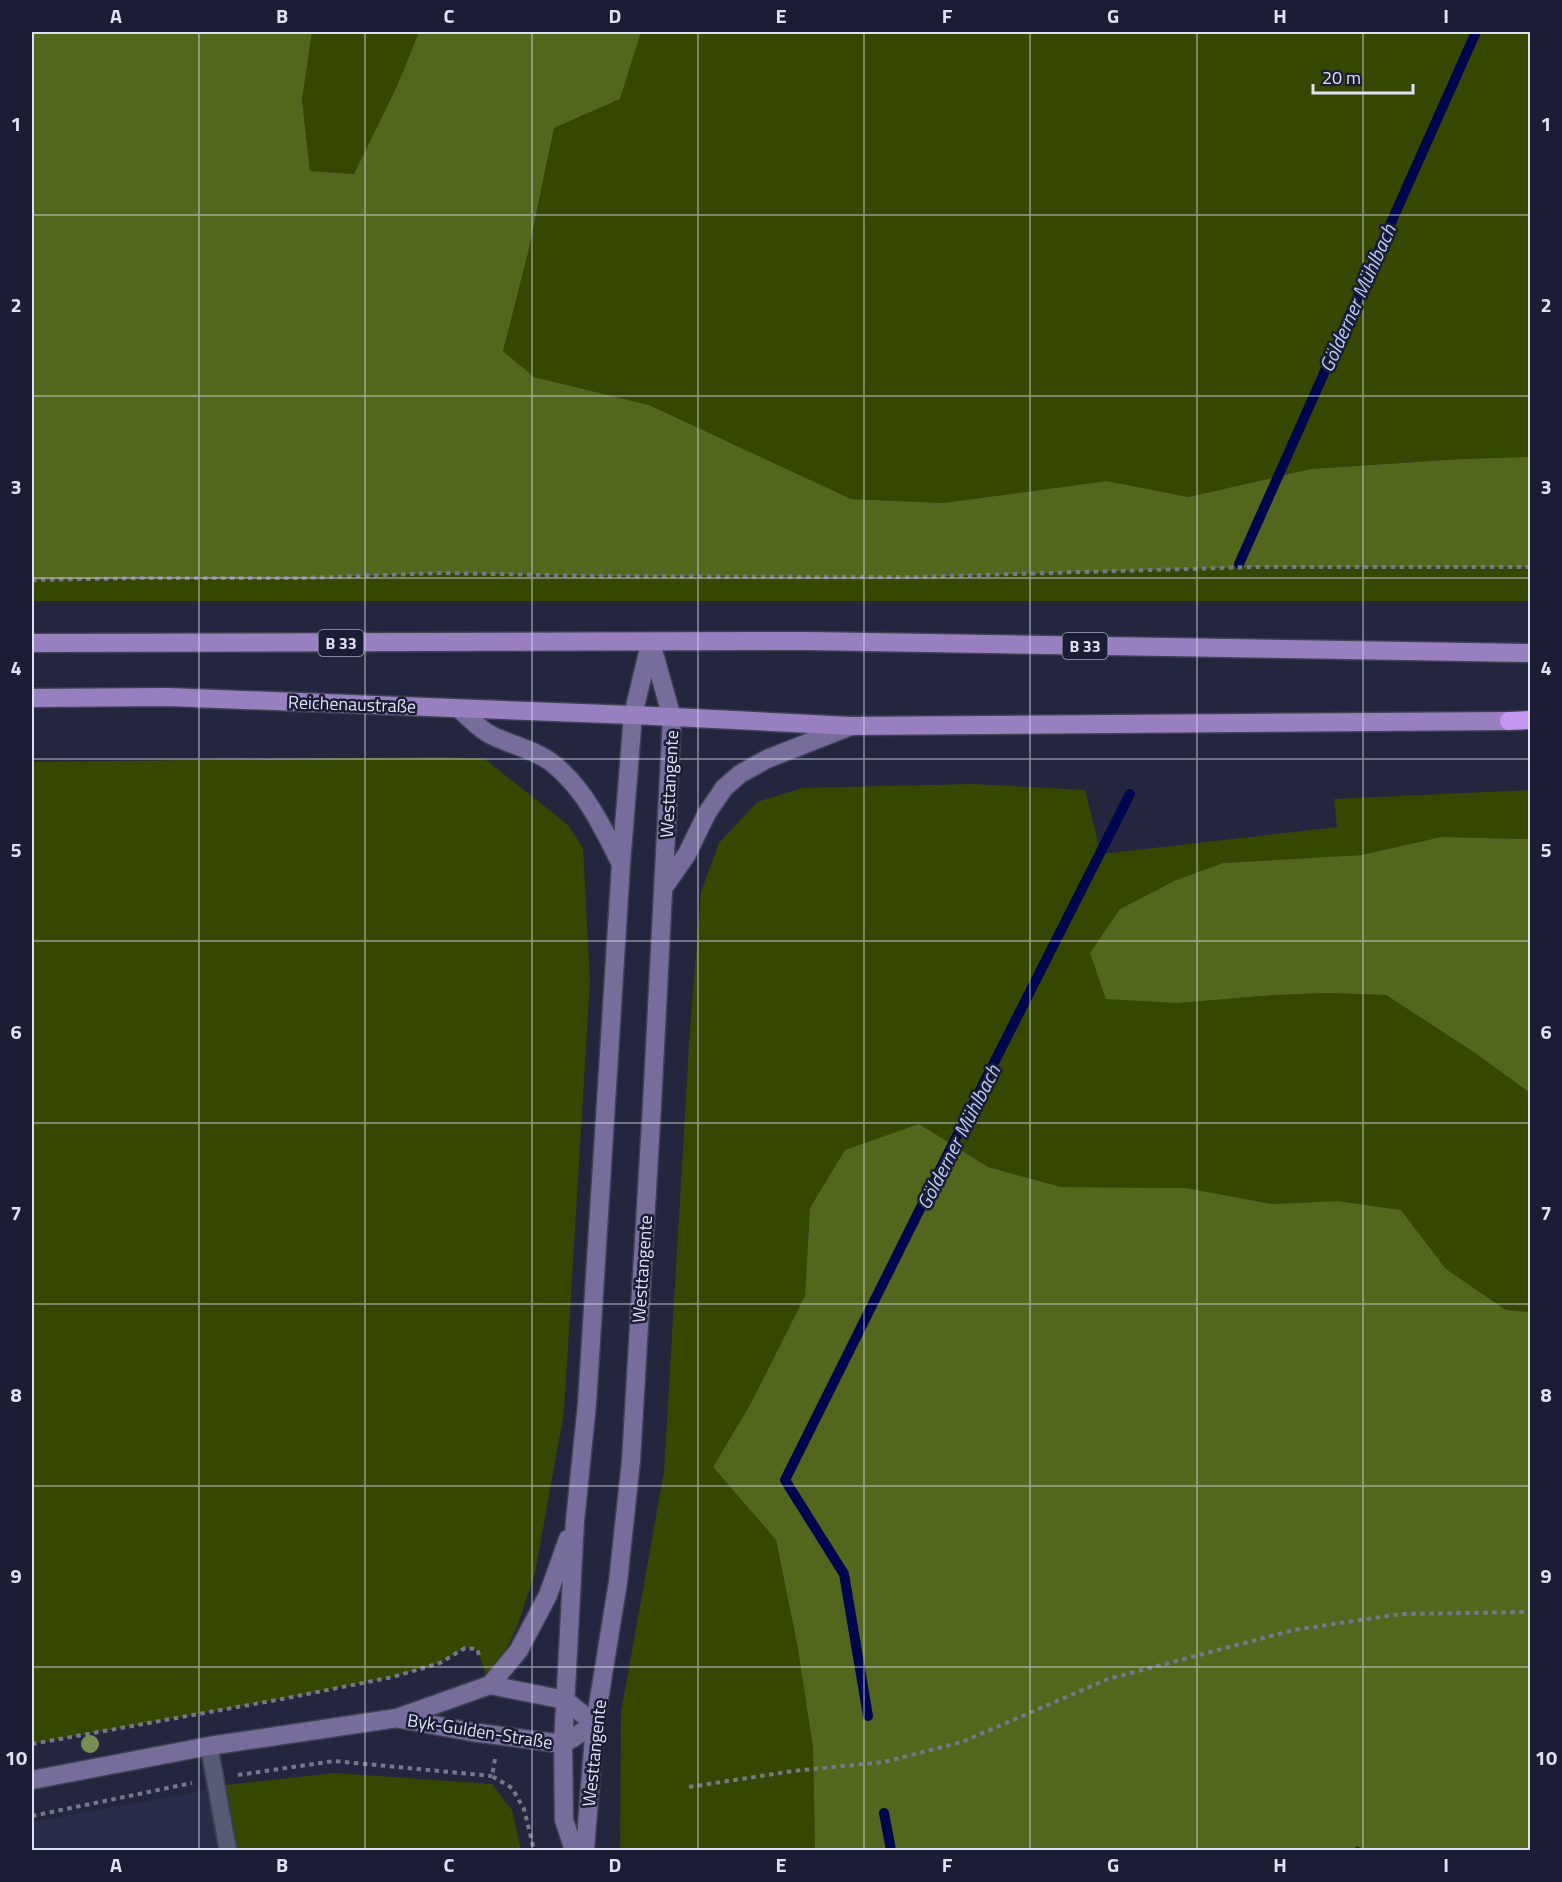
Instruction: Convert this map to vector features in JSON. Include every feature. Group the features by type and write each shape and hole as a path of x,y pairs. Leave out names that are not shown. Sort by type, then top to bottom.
{"highway":[{"path":"1509,721 1530,720"}],"main road":[{"name":"B 33","path":"32,643 795,641 1530,653"},
{"name":"Westtangente","path":"574,1851 564,1820 563,1744 575,1521 587,1404 621,864 633,715 651,643"},
{"name":"Westtangente","path":"585,1851 595,1724 618,1582 631,1461 664,887 672,718 651,643"},
{"name":"Reichenaustraße","path":"32,698 167,697 851,726 1509,721"},
{"path":"459,709 490,735 530,750 556,766 578,789 592,810 621,864"},
{"path":"664,887 687,854 707,813 724,788 740,774 774,755 809,744 851,726"},
{"path":"575,1521 548,1594 519,1650 490,1685 565,1700 595,1724"},
{"name":"Byk-Gulden-Straße","path":"32,1780 209,1746 397,1718 490,1685"},
{"name":"Byk-Gulden-Straße","path":"397,1718 498,1736 563,1744 595,1724"}],"lane":[{"path":"209,1746 228,1851"}],"path":[{"path":"32,580 300,578 441,573 914,577 1254,567 1530,567"},
{"path":"689,1787 793,1771 884,1762 962,1742 1108,1678 1294,1630 1401,1614 1530,1612"},
{"path":"32,1744 393,1677 440,1663 465,1648 477,1649 490,1685"},
{"path":"492,1776 498,1736"},
{"path":"32,1816 214,1778 334,1761 492,1776 512,1788 524,1809 534,1851"}],"shaded area":[{"path":"213,1789 226,1850 32,1850 32,1822"}],"green space":[{"path":"32,32 312,32 302,100 310,171 354,174 397,86 419,32 641,32 620,99 554,128 528,253 503,351 534,377 649,405 851,499 943,503 1107,481 1188,497 1311,469 1530,457 1530,567 1254,567 914,577 441,573 300,578 32,580"},
{"path":"312,32 419,32 397,86 354,174 310,171 302,100"},
{"path":"641,32 1530,32 1530,457 1311,469 1188,497 1107,481 943,503 851,499 649,405 534,377 503,351 528,253 554,128 620,99"},
{"path":"1254,567 1530,567 1530,601 32,601 32,580 441,573 599,576"},
{"path":"443,757 485,759 568,825 583,848 590,981 564,1412 535,1573 518,1624 490,1685 477,1650 465,1648 440,1663 393,1677 32,1744 32,762"},
{"path":"974,784 1085,790 1101,854 1337,827 1334,799 1530,790 1530,839 1441,837 1361,855 1223,863 1176,880 1120,909 1178,1003 1275,995 1328,993 1386,995 1472,1051 1530,1093 1530,1312 1506,1310 1446,1269 1401,1210 1338,1201 1272,1204 1186,1188 1061,1187 988,1167 919,1124 810,1208 805,1296 751,1403 713,1467 776,1540 798,1649 813,1748 815,1850 620,1850 621,1712 664,1472 690,1029 701,892 719,843 757,802 802,788"},
{"path":"1441,837 1530,839 1530,1093 1472,1051 1386,995 1328,993 1275,995 1178,1003 1106,999 1090,953 1120,909 1176,880 1223,863 1361,855"},
{"path":"919,1124 988,1167 1061,1187 1186,1188 1272,1204 1338,1201 1401,1210 1446,1269 1506,1310 1530,1312 1530,1850 1368,1850 1356,1846 1354,1850 815,1850 813,1748 798,1649 776,1540 713,1467 751,1403 805,1296 810,1208 845,1150"},
{"path":"334,1773 492,1784 512,1810 521,1850 238,1850 226,1785"}],"waterway":[{"name":"Gölderner Mühlbach","path":"1239,564 1476,32"},
{"name":"Gölderner Mühlbach","path":"868,1716 844,1574 785,1480 1130,794"},
{"path":"884,1813 891,1850"}]}
